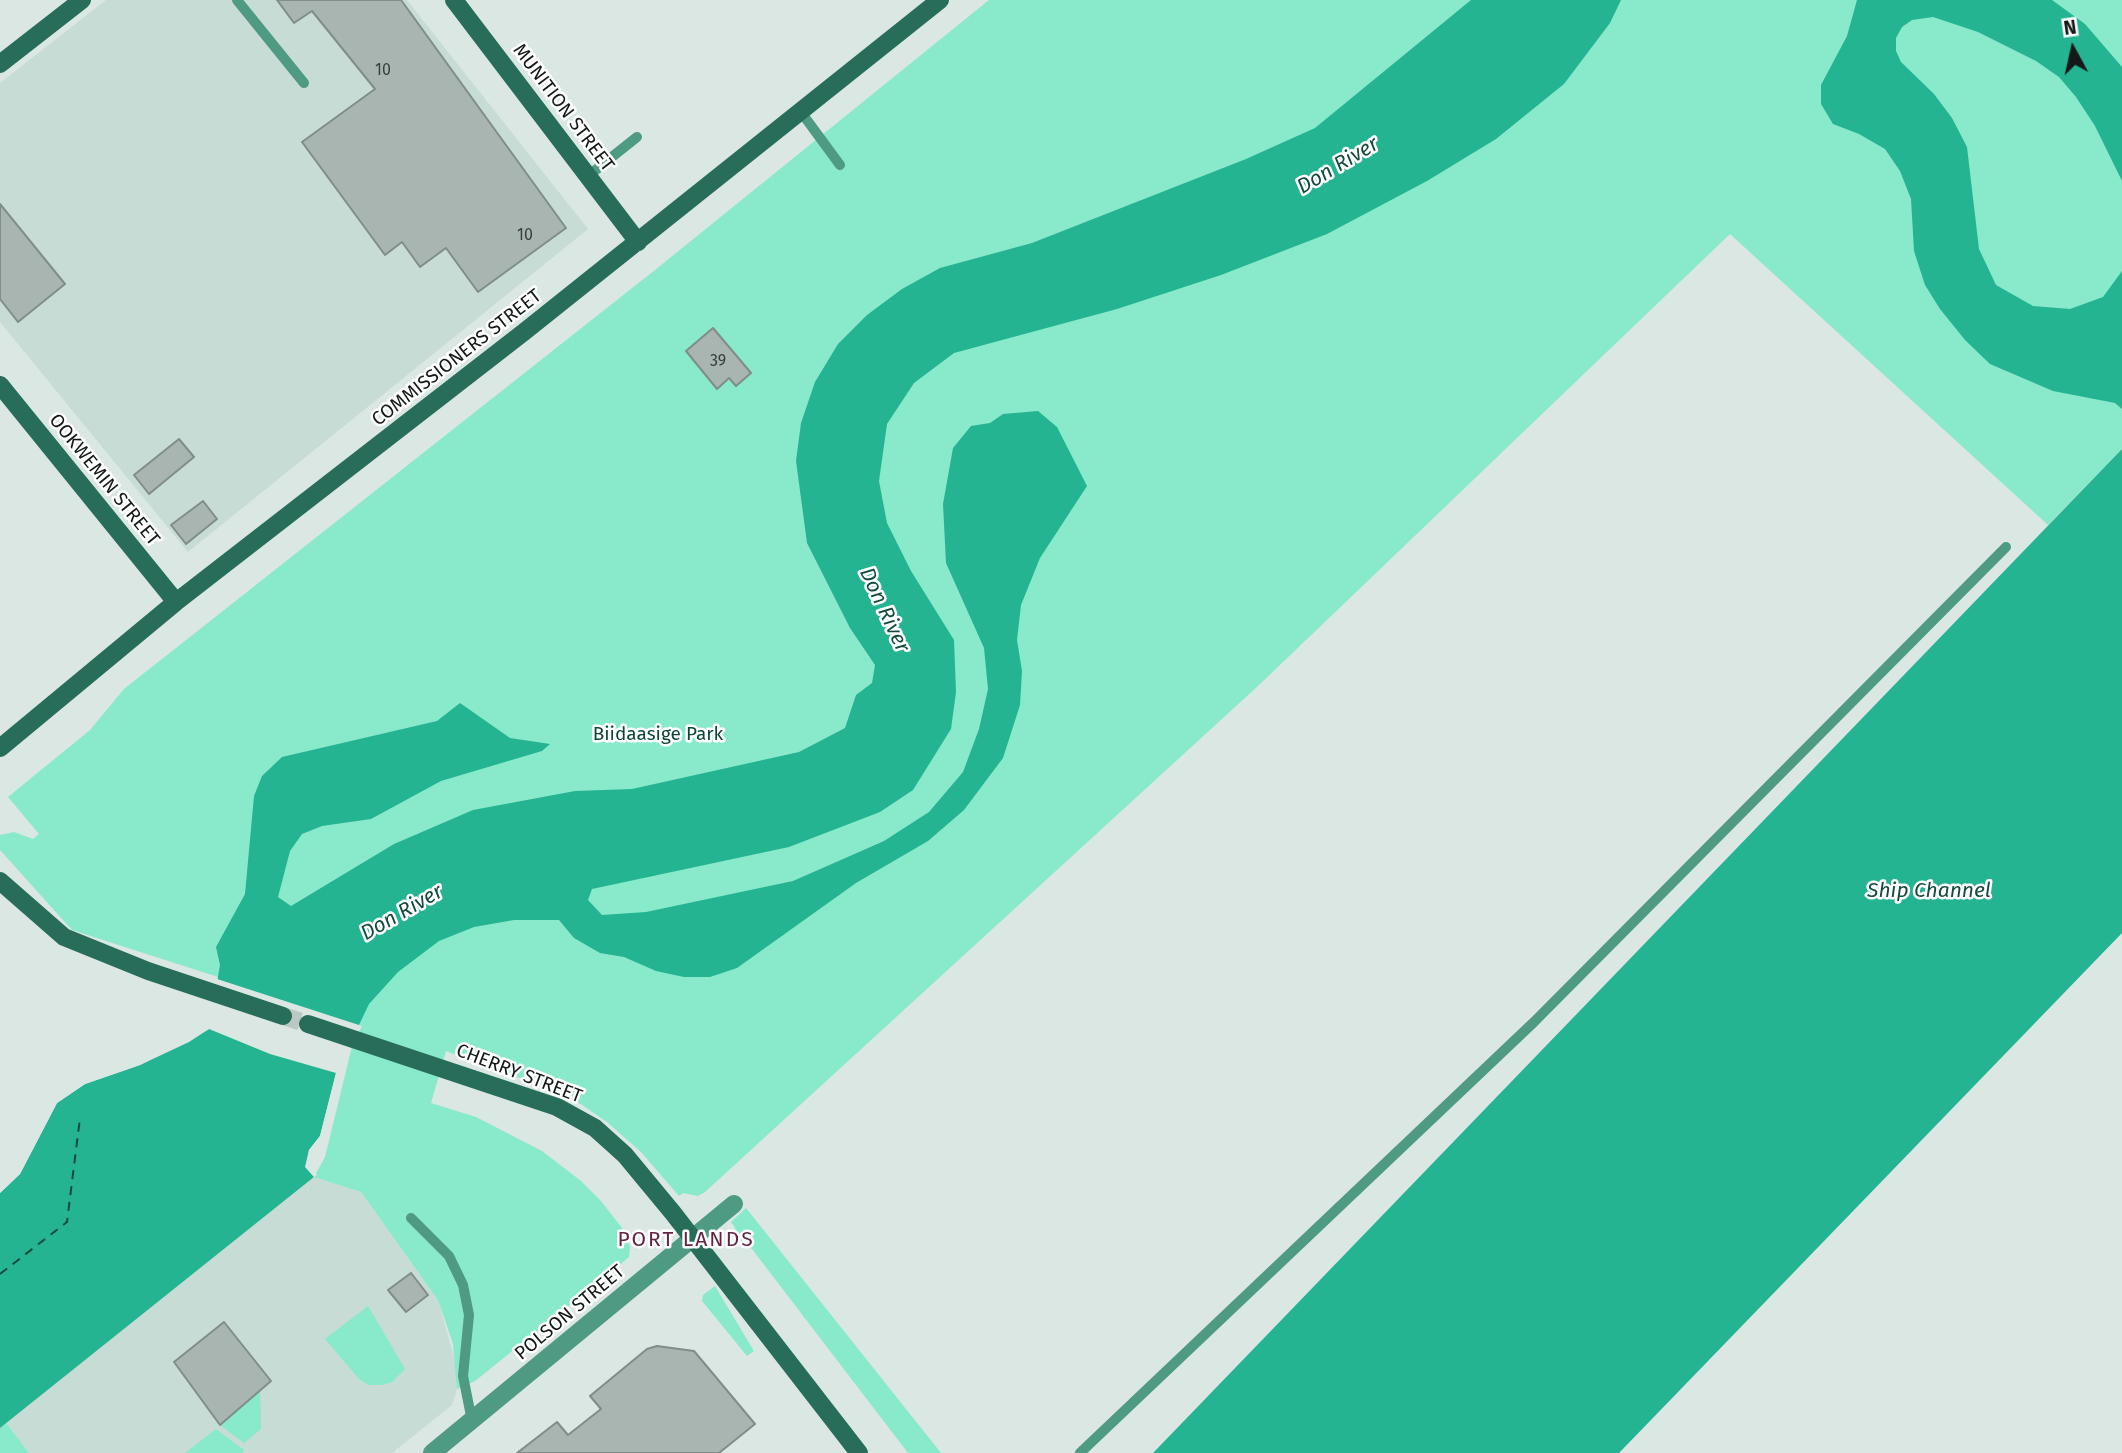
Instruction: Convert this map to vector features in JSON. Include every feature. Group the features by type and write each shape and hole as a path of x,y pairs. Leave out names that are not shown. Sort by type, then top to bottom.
{"street":[{"path":"0,64 82,0"},
{"name":"MUNITION STREET","path":"454,0 638,242"},
{"name":"COMMISSIONERS STREET","path":"0,748 176,602 638,242 940,0"},
{"name":"OOKWEMIN STREET","path":"2,392 176,602"},
{"path":"0,881 64,937 148,971 283,1016"},
{"name":"CHERRY STREET","path":"308,1024 557,1107 595,1128 625,1155 693,1238 859,1453"},
{"name":"POLSON STREET","path":"432,1453 734,1204"}],"lane":[{"path":"237,0 304,83"},
{"path":"801,112 840,164"},
{"path":"588,176 637,137"},
{"path":"1080,1453 1534,1022 2006,547"},
{"path":"411,1217 449,1256 463,1285 469,1315 463,1376 472,1421"}],"shaded area":[{"path":"106,0 407,0 588,229 188,552 0,322 0,83"},
{"path":"314,1177 361,1192 438,1300 456,1364 457,1389 452,1405 392,1453 29,1453 6,1423"}],"green space":[{"name":"Biidaasige Park","path":"989,0 2122,0 2122,449 2048,525 1730,234 1258,686 705,1192 698,1196 683,1193 679,1196 641,1152 607,1122 569,1096 446,1051 431,1103 476,1117 542,1151 581,1181 601,1201 622,1228 630,1247 629,1257 622,1263 475,1381 457,1389 453,1344 438,1300 361,1192 314,1177 325,1157 358,1022 72,930 0,850 0,835 14,832 33,839 39,834 8,797 90,730 124,689 655,270"},
{"path":"746,1208 941,1453 908,1453 752,1249 741,1243 741,1237 731,1222"},
{"path":"715,1286 754,1351 747,1356 702,1301 703,1295"},
{"path":"368,1306 405,1369 392,1382 381,1385 369,1385 359,1379 325,1339"},
{"path":"260,1391 261,1429 244,1443 220,1425"},
{"path":"6,1423 29,1453 0,1453 0,1428"},
{"path":"216,1429 244,1450 243,1453 185,1453"}],"water":[{"name":"Don River","path":"1471,0 1621,0 1610,23 1564,84 1496,139 1427,181 1327,234 1221,275 1117,309 954,353 914,383 887,424 879,481 887,523 911,571 954,640 956,692 951,729 913,790 880,812 789,847 592,889 588,900 602,915 646,912 793,881 884,841 929,812 963,772 979,729 988,689 984,648 946,563 943,504 953,448 971,426 990,423 1003,414 1038,411 1057,427 1087,486 1040,558 1021,605 1017,640 1022,671 1020,705 1003,758 964,810 928,841 856,883 737,968 710,977 684,977 656,971 624,957 600,953 574,938 559,920 514,920 474,927 439,941 398,972 369,1004 336,1073 320,1136 309,1150 306,1167 314,1177 0,1428 0,1193 20,1174 57,1103 85,1084 140,1065 209,1029 220,965 216,947 245,894 254,796 262,776 282,757 437,721 460,703 510,738 550,744 542,751 441,781 371,819 322,826 302,834 290,851 278,897 291,906 394,844 473,810 575,791 632,789 799,752 845,728 856,695 872,683 875,665 850,628 807,543 796,461 801,423 815,382 838,344 867,315 902,289 940,268 1032,243 1246,159 1315,128"},
{"path":"1857,0 2052,0 2085,24 2122,67 2122,181 2095,126 2076,97 2059,77 2036,61 1978,32 1933,17 1912,20 1902,27 1896,38 1896,51 1901,62 1934,94 1952,118 1967,147 1979,249 1996,285 2033,306 2070,309 2103,297 2122,271 2122,409 2115,403 2053,391 1990,364 1965,340 1940,309 1925,285 1914,251 1911,199 1900,171 1885,149 1859,134 1833,124 1821,104 1821,85 1847,36"},
{"name":"Ship Channel","path":"2122,449 2122,933 1619,1453 1153,1453"}],"pier":[{"path":"214,978 362,1026 339,1074 324,1137 313,1152 309,1166 317,1175 314,1177 305,1167 309,1150 320,1136 336,1073 270,1054 209,1029 189,1042 140,1065 85,1084 57,1103 20,1174 0,1193 0,1188 17,1172 55,1100 83,1081 139,1061 188,1039 206,1027"}],"building":[{"path":"277,0 401,0 566,228 478,292 446,248 420,267 402,242 385,255 302,142 375,89 312,11 294,23"},
{"path":"0,204 65,284 18,322 0,299"},
{"path":"713,328 751,373 736,386 729,378 717,389 686,351"},
{"path":"179,439 194,457 149,494 134,475"},
{"path":"203,501 217,519 186,544 171,525"},
{"path":"411,1273 428,1295 406,1312 388,1290"},
{"path":"224,1322 271,1381 220,1425 174,1362"},
{"path":"657,1346 694,1351 755,1424 719,1453 517,1453 557,1422 568,1435 601,1409 590,1396 647,1349"}],"ferry route":[{"path":"0,1274 67,1222 80,1118"}],"tunnel":[{"path":"283,1016 308,1024"}],"district":[{"name":"PORT LANDS","path":"686,1240"}]}
